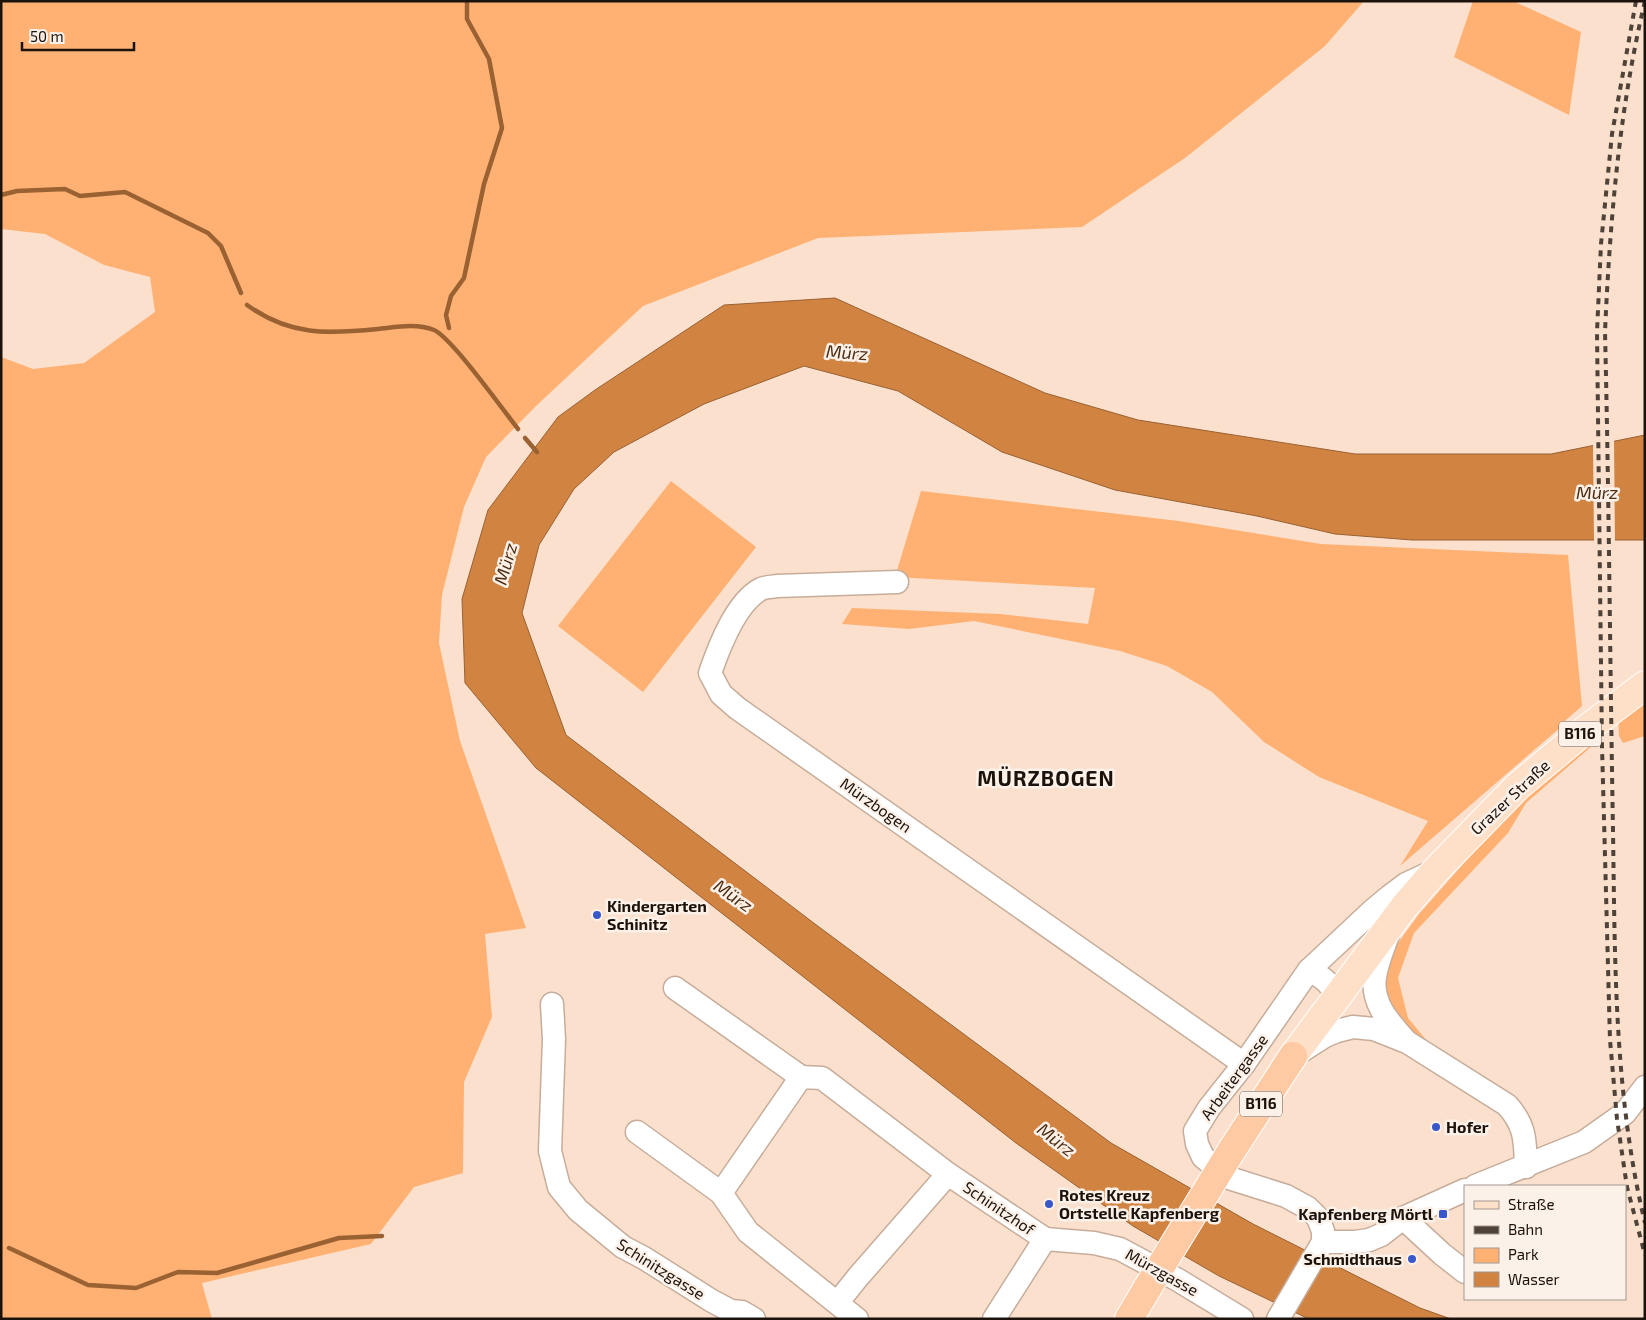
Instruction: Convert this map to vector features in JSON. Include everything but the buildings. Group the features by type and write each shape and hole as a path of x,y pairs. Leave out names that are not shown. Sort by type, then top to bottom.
{"highway":[{"name":"Grazer Straße","path":"1129,1319 1230,1153 1293,1056"}],"main road":[{"name":"Grazer Straße","path":"1293,1056 1391,925 1436,870 1518,786 1584,731 1645,684"}],"street":[{"name":"Mürzbogen","path":"897,582 777,586 762,589 748,601 731,622 710,673 722,694 737,708 1244,1064"},
{"name":"Arbeitergasse","path":"1323,1242 1323,1231 1318,1218 1308,1208 1286,1196 1229,1178 1203,1157 1197,1144 1195,1132 1209,1108 1244,1064 1309,970 1390,896 1406,884 1436,870"},
{"name":"Grazer Straße","path":"1391,925 1374,978 1375,992 1378,1006 1407,1042"},
{"path":"1309,970 1326,979 1337,997"},
{"name":"Schinitzhof","path":"675,988 801,1077 822,1078 948,1174 1045,1239 994,1319"},
{"name":"Schinitzgasse","path":"552,1004 554,1039 550,1151 560,1187 578,1210 622,1248 644,1258 712,1301 731,1311 742,1312 754,1319"},
{"name":"Grazer Straße","path":"1293,1056 1325,1036 1353,1027 1374,1029 1407,1042 1507,1105 1516,1114 1526,1140 1526,1167"},
{"path":"721,1193 801,1077"},
{"path":"1478,1185 1584,1142 1625,1113 1645,1087"},
{"path":"637,1132 721,1193 748,1232 857,1319"},
{"name":"Schinitzhof","path":"838,1302 948,1174"},
{"path":"1279,1319 1323,1242 1369,1240 1381,1235 1403,1218 1464,1190"},
{"path":"1403,1218 1464,1271"},
{"name":"Mürzgasse","path":"1045,1239 1094,1243 1120,1249 1178,1280 1242,1319"}],"green space":[{"path":"1,1 1364,1 1325,46 1185,158 1082,227 818,238 643,306 536,406 486,457 464,507 442,595 439,643 460,741 526,928 485,934 492,1017 464,1082 463,1173 414,1187 371,1244 202,1283 212,1319 1,1319 1,357 33,369 84,363 155,312 150,277 104,265 45,234 1,229"},
{"path":"1473,1 1513,1 1581,32 1569,115 1454,57"},
{"path":"671,481 756,547 643,692 558,626"},
{"path":"921,491 1179,521 1321,544 1568,555 1582,706 1562,726 1400,866 1428,821 1319,777 1264,742 1212,692 1167,666 1120,651 974,621 909,629 842,624 852,608 1000,614 1088,624 1095,588 895,577"},
{"path":"1645,694 1645,736 1623,743 1619,736 1618,713"},
{"path":"1596,731 1596,741 1592,746 1526,803 1508,833 1414,933 1398,978 1408,1018 1432,1047 1392,1017 1383,981 1395,947 1419,914 1509,812"}],"water":[{"name":"Mürz","path":"835,298 1045,393 1138,420 1355,454 1551,454 1645,435 1645,540 1412,540 1335,534 1257,516 1115,490 1002,452 898,391 804,366 704,404 614,452 574,489 539,545 522,613 566,735 819,927 1111,1143 1253,1224 1420,1308 1451,1319 1309,1319 1219,1276 1133,1226 1016,1143 536,768 465,683 462,599 488,510 558,417 595,390 724,305"}],"pier":[{"path":"1614,439 1615,542 1594,542 1593,443"}],"waterway":[{"path":"449,328 446,315 451,296 464,278 484,184 502,128 489,59 467,19 467,1"},
{"path":"1,195 17,191 65,189 80,196 125,192 208,233 221,246 241,293"},
{"path":"247,305 278,323 294,328 342,332 413,326 434,330 453,346 465,360 518,429"},
{"path":"525,438 537,452"},
{"path":"9,1248 88,1285 136,1288 178,1272 217,1273 339,1238 382,1236"}],"railway":[{"path":"1636,1 1612,134 1601,244 1597,332 1602,746 1610,1040 1617,1119 1627,1187 1645,1255"},
{"path":"1645,1 1628,83 1622,124 1613,207 1605,332 1614,929 1618,1028 1627,1126 1645,1223"}],"place":[{"name":"Kindergarten Schinitz","path":"597,915"},
{"name":"Hofer","path":"1436,1127"},
{"name":"Rotes Kreuz Ortstelle Kapfenberg","path":"1049,1204"},
{"name":"Kapfenberg Mörtl","path":"1443,1214"},
{"name":"Schmidthaus","path":"1412,1259"}],"district":[{"name":"MÜRZBOGEN","path":"1046,779"}]}
